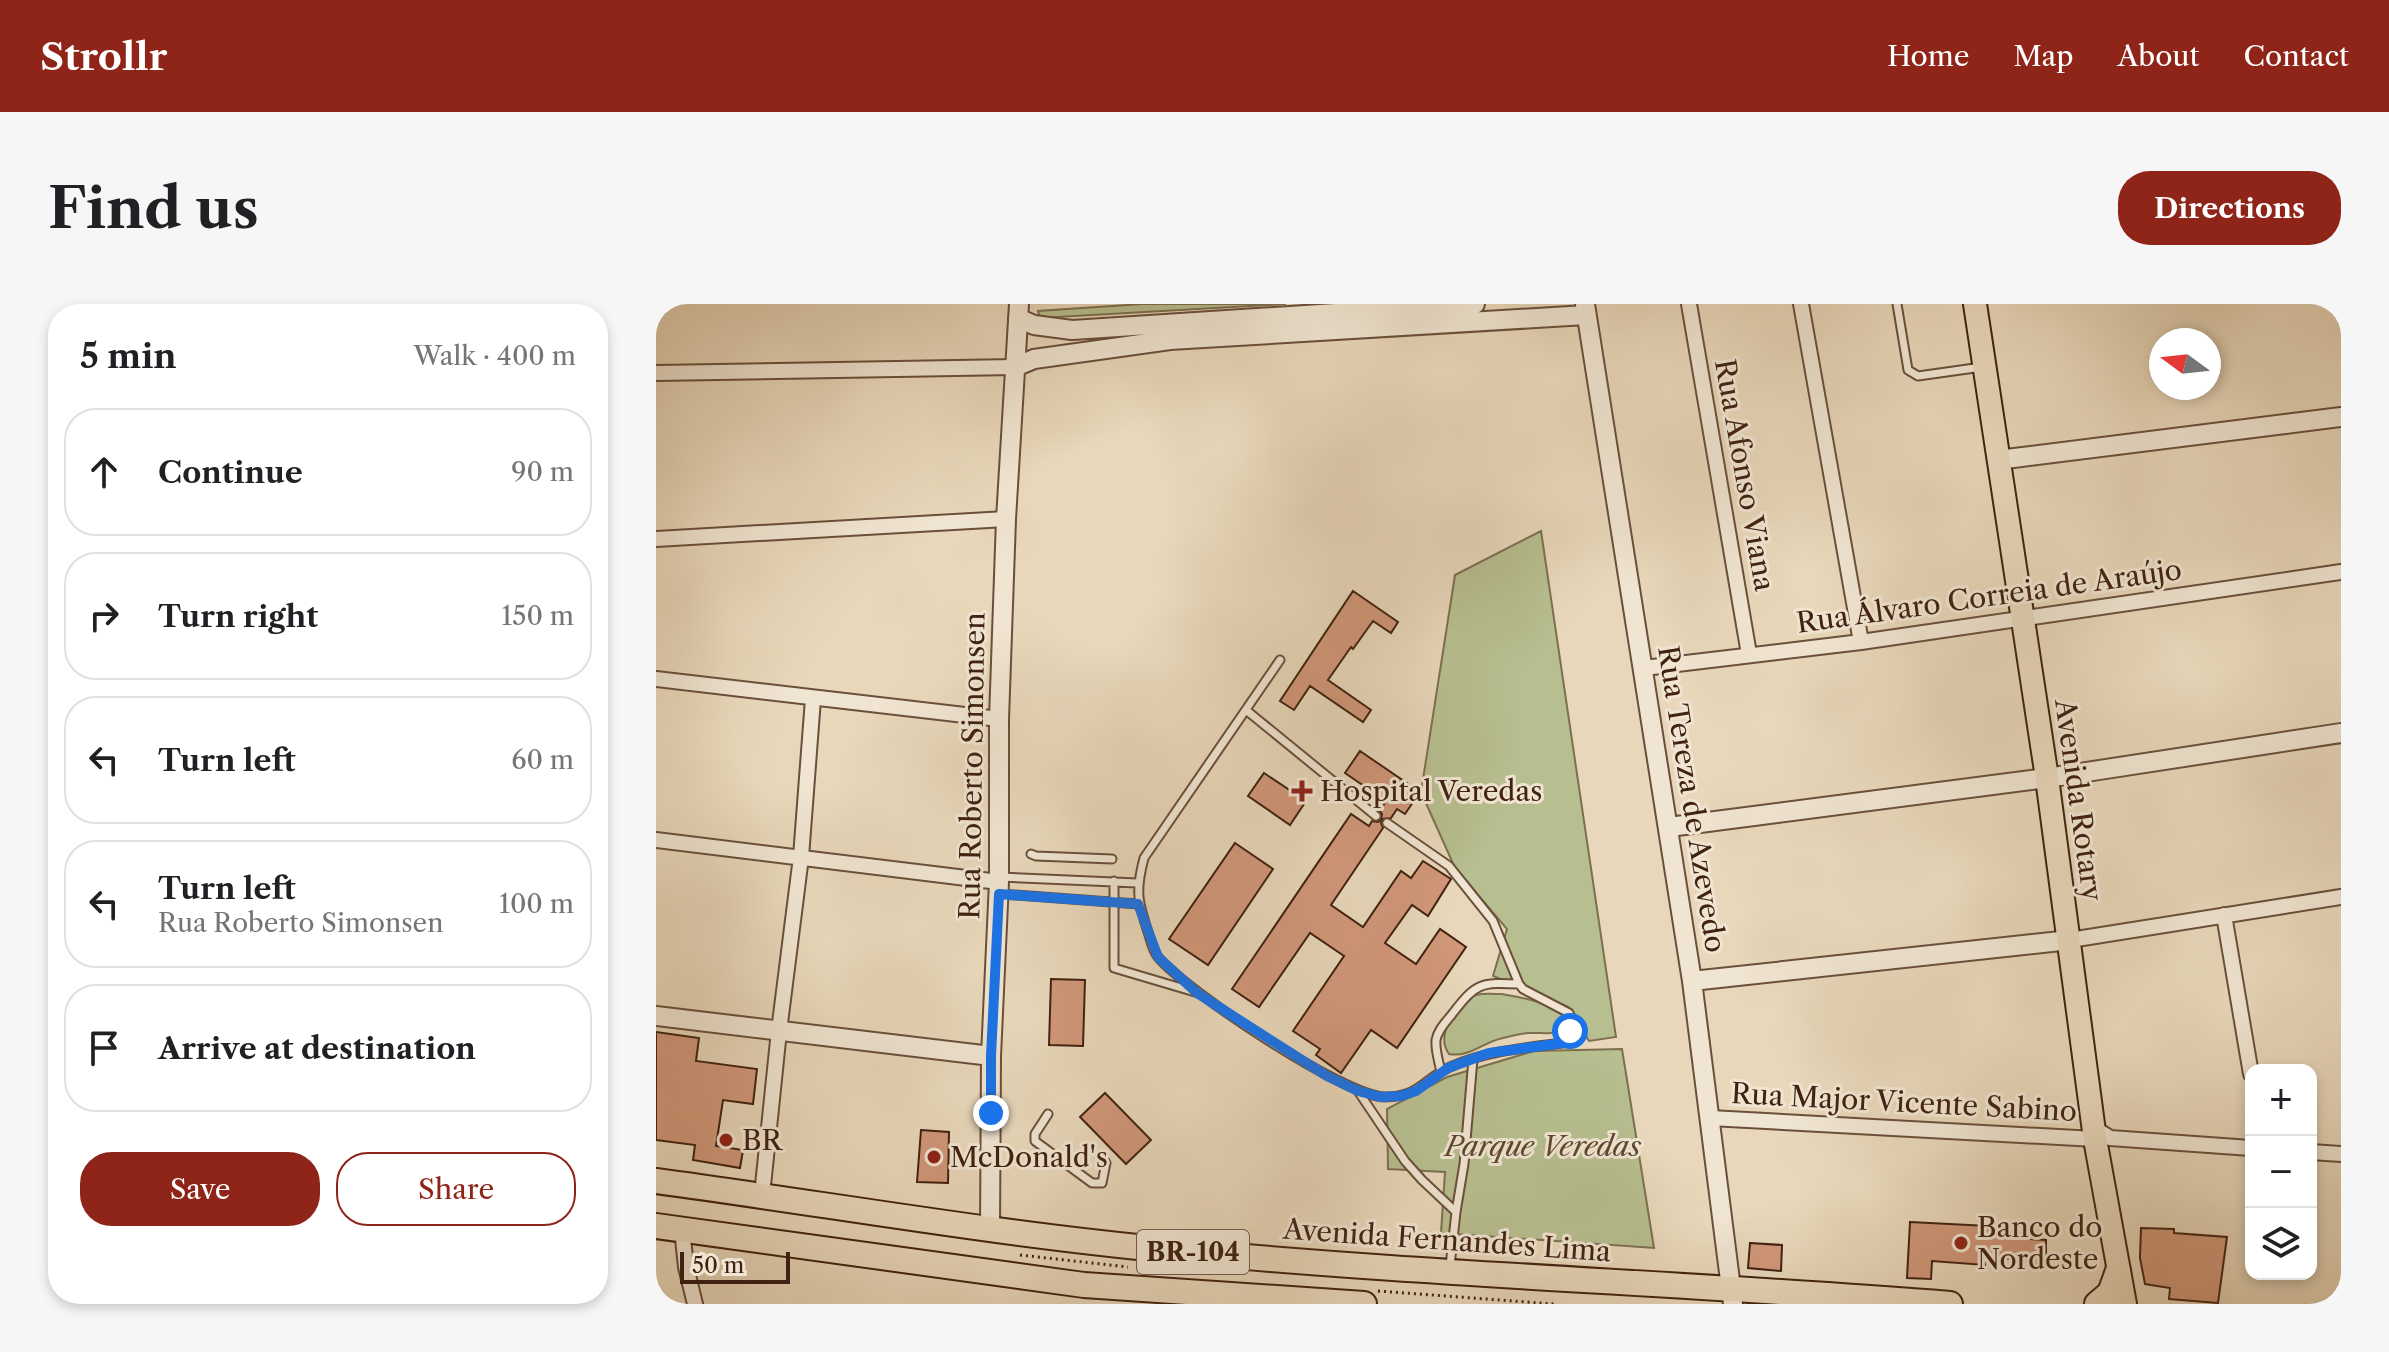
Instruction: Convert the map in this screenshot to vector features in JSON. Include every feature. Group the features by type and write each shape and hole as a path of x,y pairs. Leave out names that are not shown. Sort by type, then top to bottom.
{"highway":[{"name":"Avenida Fernandes Lima","path":"656,1181 990,1230 1166,1250 1733,1296 1950,1304"},
{"name":"BR-104","path":"656,1226 1084,1294 1364,1304"},
{"path":"2097,1304 2110,1293 2118,1271"}],"main road":[{"name":"Avenida Rotary","path":"1975,304 2047,778 2094,1133 2125,1304"}],"street":[{"path":"1018,311 1034,325 1072,330 1475,304"},
{"name":"Rua Afonso Viana","path":"1689,304 1749,654"},
{"path":"1801,304 1861,642"},
{"path":"656,373 1015,367 1034,359 1170,340 1585,309"},
{"name":"Rua Tereza de Azevedo","path":"1585,309 1669,827 1733,1296"},
{"name":"Rua Roberto Simonsen","path":"990,1230 991,1056 999,884 999,719 1018,311"},
{"path":"1998,460 2341,417"},
{"path":"656,539 1006,519"},
{"name":"Rua Álvaro Correia de Araújo","path":"1644,668 1861,642 2341,572"},
{"path":"656,679 999,719"},
{"path":"762,1195 801,857 813,699"},
{"path":"1669,827 2047,778 2341,733"},
{"path":"656,840 999,884"},
{"path":"1692,981 2070,940 2341,897"},
{"path":"2224,915 2249,1064"},
{"path":"656,1016 991,1056"},
{"name":"Rua Major Vicente Sabino","path":"1710,1118 2094,1133 2131,1141 2245,1148"},
{"name":"Rua Major Vicente Sabino","path":"2100,1166 2109,1146 2131,1141"},
{"path":"2317,1152 2341,1154"},
{"path":"682,1229 686,1267 695,1304"}],"lane":[{"path":"1897,304 1908,370 1912,374 1918,376 1984,367"},
{"path":"1280,660 1144,858 1137,883 1138,904 1158,957 1197,993 1327,1076 1358,1091 1381,1097 1416,1091 1441,1072 1503,1050 1563,1043 1572,1024 1569,1013 1523,989 1493,921 1449,866 1387,823"},
{"path":"1246,710 1376,816"},
{"path":"1031,854 1112,859"},
{"path":"1114,881 1114,968 1197,993"},
{"path":"999,884 1137,883"},
{"path":"999,884 1138,904"},
{"path":"1441,1072 1436,1039 1469,991 1484,985 1519,984"},
{"path":"1450,1272 1473,1059"},
{"path":"1358,1091 1405,1161 1456,1212"},
{"path":"1048,1114 1035,1134 1035,1141 1092,1183 1102,1183 1106,1163 1103,1158"}],"green space":[{"path":"1142,304 1286,304 1040,318 1038,311"},
{"path":"1541,531 1616,1037 1589,1041 1568,1007 1493,976 1507,929 1455,868 1421,792 1455,575"},
{"path":"1502,994 1558,1011 1570,1025 1556,1033 1516,1035 1463,1054 1449,1054 1444,1038 1446,1029 1461,1005 1476,995"},
{"name":"Parque Veredas","path":"1622,1049 1654,1248 1441,1233 1445,1172 1388,1169 1387,1109 1447,1077 1534,1051"}],"building":[{"path":"1353,591 1398,622 1391,633 1373,621 1328,680 1371,710 1363,722 1310,686 1294,710 1280,701"},
{"name":"Hospital Veredas","path":"1360,751 1420,792 1405,814 1397,809 1391,818 1382,819 1383,828 1331,905 1363,927 1401,871 1411,878 1423,861 1451,879 1428,916 1412,905 1385,943 1416,964 1440,929 1466,947 1397,1048 1371,1030 1341,1073 1316,1055 1320,1049 1293,1031 1344,956 1310,933 1259,1007 1232,989 1351,814 1369,826 1372,821 1381,819 1380,811 1386,801 1345,773"},
{"path":"1264,773 1306,801 1290,825 1248,796"},
{"path":"1235,843 1273,869 1208,965 1169,939"},
{"path":"1051,979 1085,980 1083,1046 1049,1045"},
{"path":"656,1032 699,1038 696,1061 757,1069 753,1104 723,1100 716,1146 743,1150 740,1168 693,1160 695,1145 656,1140"},
{"path":"1105,1093 1151,1140 1126,1164 1080,1117"},
{"name":"McDonald's","path":"921,1130 949,1132 948,1183 917,1182"},
{"path":"1910,1222 1988,1226 1988,1229 2031,1234 2030,1239 2046,1240 2046,1261 2038,1268 2031,1260 1983,1257 1985,1265 1932,1261 1931,1279 1907,1278"},
{"path":"2141,1228 2174,1229 2174,1233 2227,1237 2218,1303 2169,1299 2170,1288 2145,1284 2140,1258"},
{"path":"1750,1243 1782,1245 1781,1271 1748,1268"}],"place":[{"name":"Hospital Veredas","path":"1302,791"},
{"name":"BR","path":"726,1140"},
{"name":"McDonald's","path":"934,1157"},
{"name":"Banco do Nordeste","path":"1961,1243"}],"route":[{"path":"991,1113 999,894 1138,904 1158,957 1197,993 1327,1076 1358,1091 1381,1097 1416,1091 1448,1068 1489,1053 1563,1043 1570,1031"}]}
